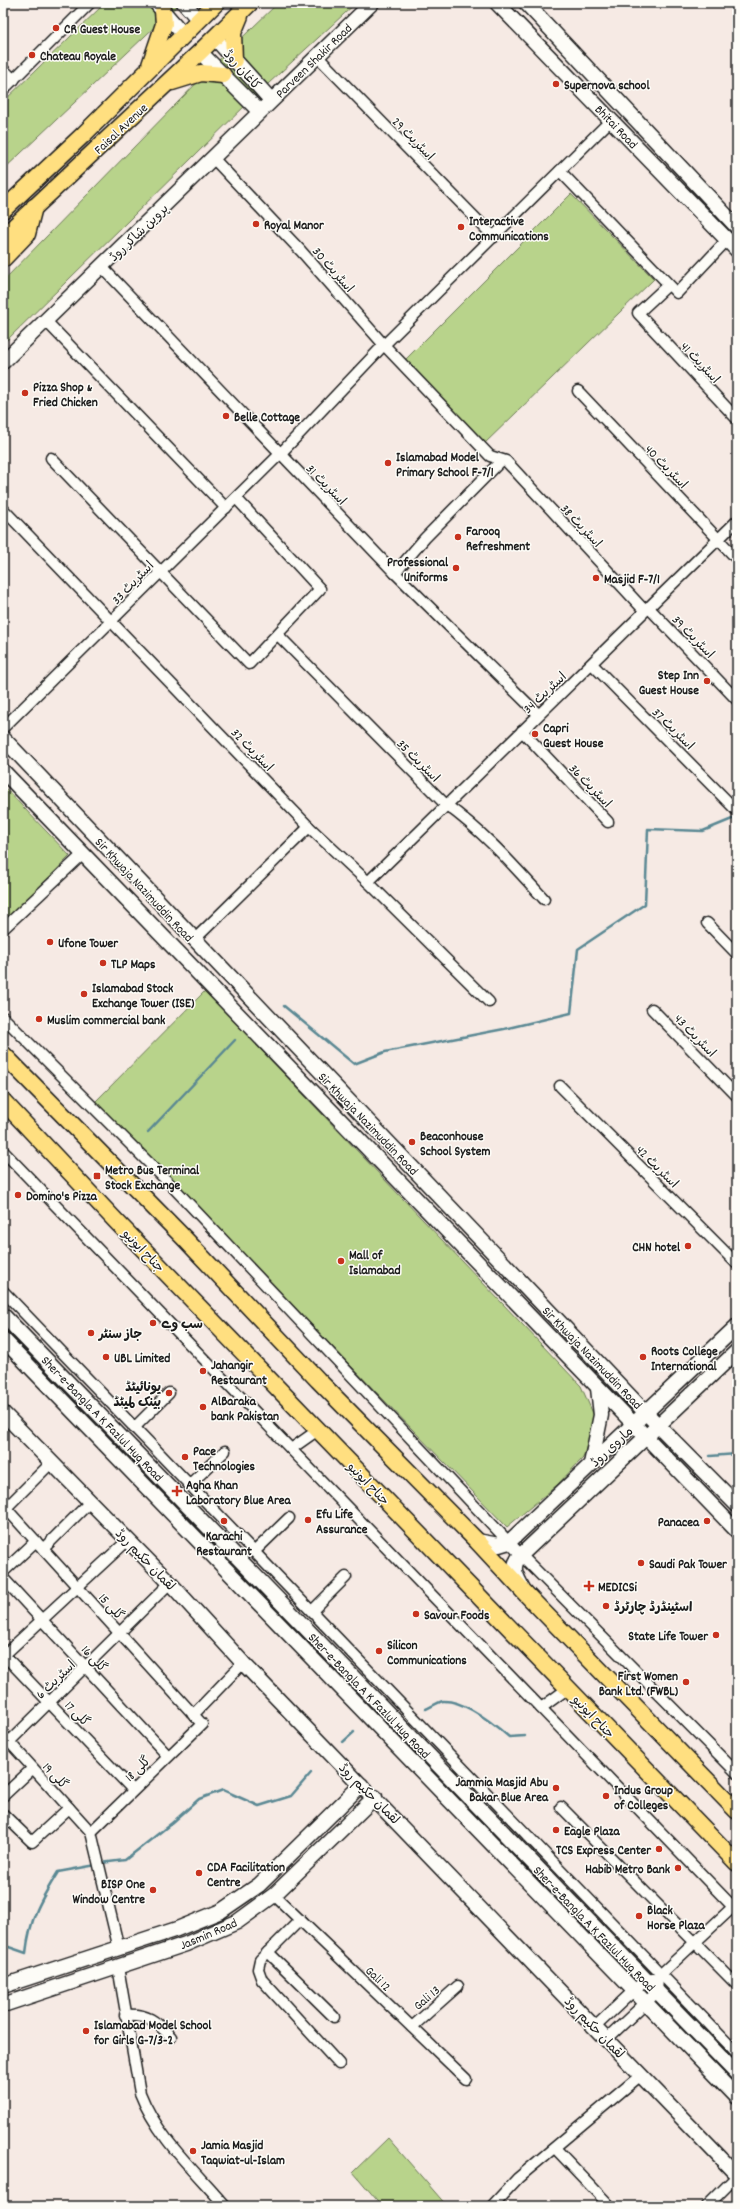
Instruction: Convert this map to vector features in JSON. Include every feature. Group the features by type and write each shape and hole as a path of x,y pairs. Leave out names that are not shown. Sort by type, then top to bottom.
{"main road":[{"path":"184,3 199,20"},
{"name":"Faisal Avenue","path":"3,210 84,134 183,34 216,3"},
{"name":"Parveen Shakir Road","path":"271,100 372,3"},
{"name":"Bhitai Road","path":"497,3 737,250"},
{"name":"Bhitai Road","path":"526,3 737,227"},
{"path":"160,7 183,34"},
{"path":"149,68 164,24 160,7"},
{"path":"234,60 233,33 246,7"},
{"name":"Faisal Avenue","path":"3,237 167,84 246,7"},
{"name":"کاغان روڈ","path":"215,38 271,100"},
{"name":"کاغان روڈ","path":"200,52 259,111"},
{"path":"167,84 194,74 223,75"},
{"name":"پروین شاکر روڈ","path":"3,362 102,267 271,100"},
{"path":"84,134 99,148"},
{"path":"3,196 21,193"},
{"path":"3,259 27,234 34,207"},
{"name":"Sir Khwaja Nazimuddin Road","path":"3,738 646,1413 737,1505"},
{"name":"Sir Khwaja Nazimuddin Road","path":"3,771 645,1438 737,1531"},
{"path":"28,797 42,780"},
{"path":"3,1054 180,1233 318,1380 477,1541 527,1595 737,1812"},
{"name":"جناح ایونیو","path":"3,1102 567,1689 737,1863"},
{"name":"Sher-e-Bangla A K Fazlul Huq Road","path":"3,1315 447,1775 655,1981 737,2074"},
{"name":"ماروی روڈ","path":"509,1542 737,1326"},
{"name":"Sher-e-Bangla A K Fazlul Huq Road","path":"3,1339 737,2097"},
{"name":"ماروی روڈ","path":"521,1555 737,1351"},
{"path":"591,1464 602,1415 597,1388"},
{"name":"لقمان حکیم روڈ","path":"3,1413 170,1583 243,1663 375,1798 737,2175"},
{"path":"631,1452 648,1448 666,1458"},
{"path":"186,1527 198,1517"},
{"path":"477,1541 499,1546 509,1542"},
{"path":"521,1555 516,1560 514,1568 527,1595"},
{"path":"437,1787 447,1775"},
{"name":"Jasmin Road","path":"3,1986 119,1949 202,1920 221,1911 259,1885 361,1785"},
{"name":"Jasmin Road","path":"3,2005 220,1931 237,1922 272,1897 375,1798"},
{"path":"259,1885 272,1897"}],"street":[{"path":"3,90 90,3"},
{"name":"اسٹریٹ 29","path":"317,56 494,237"},
{"path":"3,69 14,80"},
{"name":"اسٹریٹ 33","path":"3,728 280,454 384,345 611,120"},
{"name":"اسٹریٹ 30","path":"213,158 301,251 384,345 490,456 501,461"},
{"path":"560,171 677,293 727,240"},
{"name":"اسٹریٹ 31","path":"102,267 395,573 538,714"},
{"name":"اسٹریٹ 41","path":"668,285 638,313 737,419"},
{"path":"46,321 226,508"},
{"name":"اسٹریٹ 40","path":"578,392 737,559"},
{"path":"51,458 249,664 320,589 236,498"},
{"path":"395,573 425,538 501,461"},
{"name":"اسٹریٹ 38","path":"501,461 506,461 646,608"},
{"name":"اسٹریٹ 32","path":"3,509 308,826 368,882 489,1002"},
{"name":"اسٹریٹ 34","path":"368,882 445,804 592,664 646,608 737,521"},
{"name":"اسٹریٹ 39","path":"646,608 737,700"},
{"name":"اسٹریٹ 35","path":"278,635 445,804 469,821 494,845 544,899"},
{"name":"اسٹریٹ 37","path":"592,664 737,811"},
{"name":"اسٹریٹ 36","path":"522,731 608,822"},
{"path":"194,940 308,826"},
{"path":"3,929 83,854"},
{"path":"707,923 737,954"},
{"name":"اسٹریٹ 43","path":"652,1009 737,1096"},
{"path":"3,1017 172,1186 521,1555 737,1773"},
{"name":"اسٹریٹ 42","path":"560,1086 737,1264"},
{"path":"3,1151 735,1909 694,1943 655,1981 634,1990 595,2027"},
{"path":"3,1291 312,1612 655,1981 735,2046"},
{"path":"134,1428 169,1393"},
{"path":"291,1449 318,1430"},
{"path":"189,1485 225,1451"},
{"path":"4,1507 52,1462"},
{"path":"3,1572 39,1545 90,1502"},
{"name":"گلی 15","path":"4,1507 202,1724"},
{"path":"198,1517 211,1507"},
{"path":"254,1552 289,1518"},
{"path":"3,1655 128,1540"},
{"path":"312,1612 346,1577"},
{"name":"گلی 16","path":"3,1578 168,1756"},
{"name":"اسٹریٹ 6","path":"6,1739 49,1702 170,1583"},
{"name":"گلی 17","path":"3,1655 134,1790"},
{"path":"194,1715 243,1663"},
{"path":"541,1708 567,1689"},
{"name":"گلی 18","path":"91,1832 202,1724"},
{"name":"گلی 19","path":"6,1739 91,1832"},
{"path":"3,1796 32,1769"},
{"path":"561,1807 737,1986"},
{"path":"3,1814 32,1842 69,1808"},
{"path":"91,1832 119,1949"},
{"name":"Gali 12","path":"272,1897 300,1920 466,2079"},
{"path":"300,1920 260,1960 258,1969 262,1980 339,2064"},
{"path":"268,1952 334,2017"},
{"path":"118,1967 125,2015 140,2093 147,2111 160,2131 225,2206"},
{"path":"606,2039 646,2002 655,1981"},
{"name":"Gali 13","path":"412,2027 458,1986"},
{"path":"125,2015 139,2014 150,2019 171,2037"},
{"path":"492,2206 518,2178 641,2075"},
{"path":"555,2148 610,2206"},
{"path":"707,2206 737,2175"}],"green space":[{"path":"105,3 180,3 3,170 3,102"},
{"path":"278,3 356,3 256,95 3,344 3,281 222,57"},
{"path":"571,194 654,279 483,445 404,361"},
{"path":"3,786 70,856 3,924"},
{"path":"205,991 581,1386 595,1418 583,1458 557,1485 507,1527 95,1102"},
{"path":"388,2138 447,2206 382,2206 353,2172"}],"waterway":[{"path":"284,1006 354,1064 385,1052 504,1029 571,1013 578,949 645,904 648,829 703,831 737,817"},
{"path":"148,1132 235,1040"},
{"path":"710,1456 737,1454"},
{"path":"426,1709 443,1701 460,1704 478,1714 509,1737 525,1736"},
{"path":"343,1742 354,1732"},
{"path":"101,1863 125,1860 172,1823 199,1799 223,1790 259,1806 291,1796 311,1773"},
{"path":"3,1945 26,1953 33,1920 46,1892 58,1872 96,1865"}],"place":[{"name":"CR Guest House","path":"56,28"},
{"name":"Chateau Royale","path":"32,55"},
{"name":"Supernova school","path":"556,84"},
{"name":"Royal Manor","path":"256,224"},
{"name":"Interactive Communications","path":"461,227"},
{"name":"Pizza Shop & Fried Chicken","path":"25,393"},
{"name":"Belle Cottage","path":"226,416"},
{"name":"Islamabad Model Primary School F-7/1","path":"388,463"},
{"name":"Farooq Refreshment","path":"458,537"},
{"name":"Professional Uniforms","path":"456,568"},
{"name":"Masjid F-7/1","path":"596,578"},
{"name":"Step Inn Guest House","path":"707,681"},
{"name":"Capri Guest House","path":"535,734"},
{"name":"Ufone Tower","path":"50,942"},
{"name":"TLP Maps","path":"103,963"},
{"name":"Islamabad Stock Exchange Tower (ISE)","path":"84,994"},
{"name":"Muslim commercial bank","path":"39,1019"},
{"name":"Beaconhouse School System","path":"412,1142"},
{"name":"Metro Bus Terminal Stock Exchange","path":"97,1176"},
{"name":"Domino's Pizza","path":"18,1195"},
{"name":"CHN hotel","path":"688,1246"},
{"name":"Mall of Islamabad","path":"341,1261"},
{"name":"سب وے","path":"153,1323"},
{"name":"جاز سنٹر","path":"91,1333"},
{"name":"UBL Limited","path":"106,1357"},
{"name":"Roots College International","path":"643,1357"},
{"name":"Jahangir Restaurant","path":"203,1371"},
{"name":"یونائیٹڈ بینک لمیٹڈ","path":"169,1393"},
{"name":"AlBaraka bank Pakistan","path":"203,1407"},
{"name":"Pace Technologies","path":"185,1457"},
{"name":"Agha Khan Laboratory Blue Area","path":"177,1491"},
{"name":"Efu Life Assurance","path":"308,1520"},
{"name":"Karachi Restaurant","path":"224,1521"},
{"name":"Panacea","path":"707,1521"},
{"name":"Saudi Pak Tower","path":"641,1563"},
{"name":"MEDICSi","path":"589,1586"},
{"name":"اسٹینڈرڈ چارٹرڈ","path":"606,1606"},
{"name":"Savour Foods","path":"416,1614"},
{"name":"State Life Tower","path":"716,1635"},
{"name":"Silicon Communications","path":"379,1651"},
{"name":"First Women Bank Ltd. (FWBL)","path":"686,1682"},
{"name":"Jammia Masjid Abu Bakar Blue Area","path":"556,1788"},
{"name":"Indus Group of Colleges","path":"606,1796"},
{"name":"Eagle Plaza","path":"556,1830"},
{"name":"TCS Express Center","path":"659,1849"},
{"name":"Habib Metro Bank","path":"678,1868"},
{"name":"CDA Facilitation Centre","path":"199,1873"},
{"name":"BISP One Window Centre","path":"153,1890"},
{"name":"Black Horse Plaza","path":"639,1916"},
{"name":"Islamabad Model School for Girls G-7/3-2","path":"86,2031"},
{"name":"Jamia Masjid Taqwiat-ul-Islam","path":"193,2151"}]}
